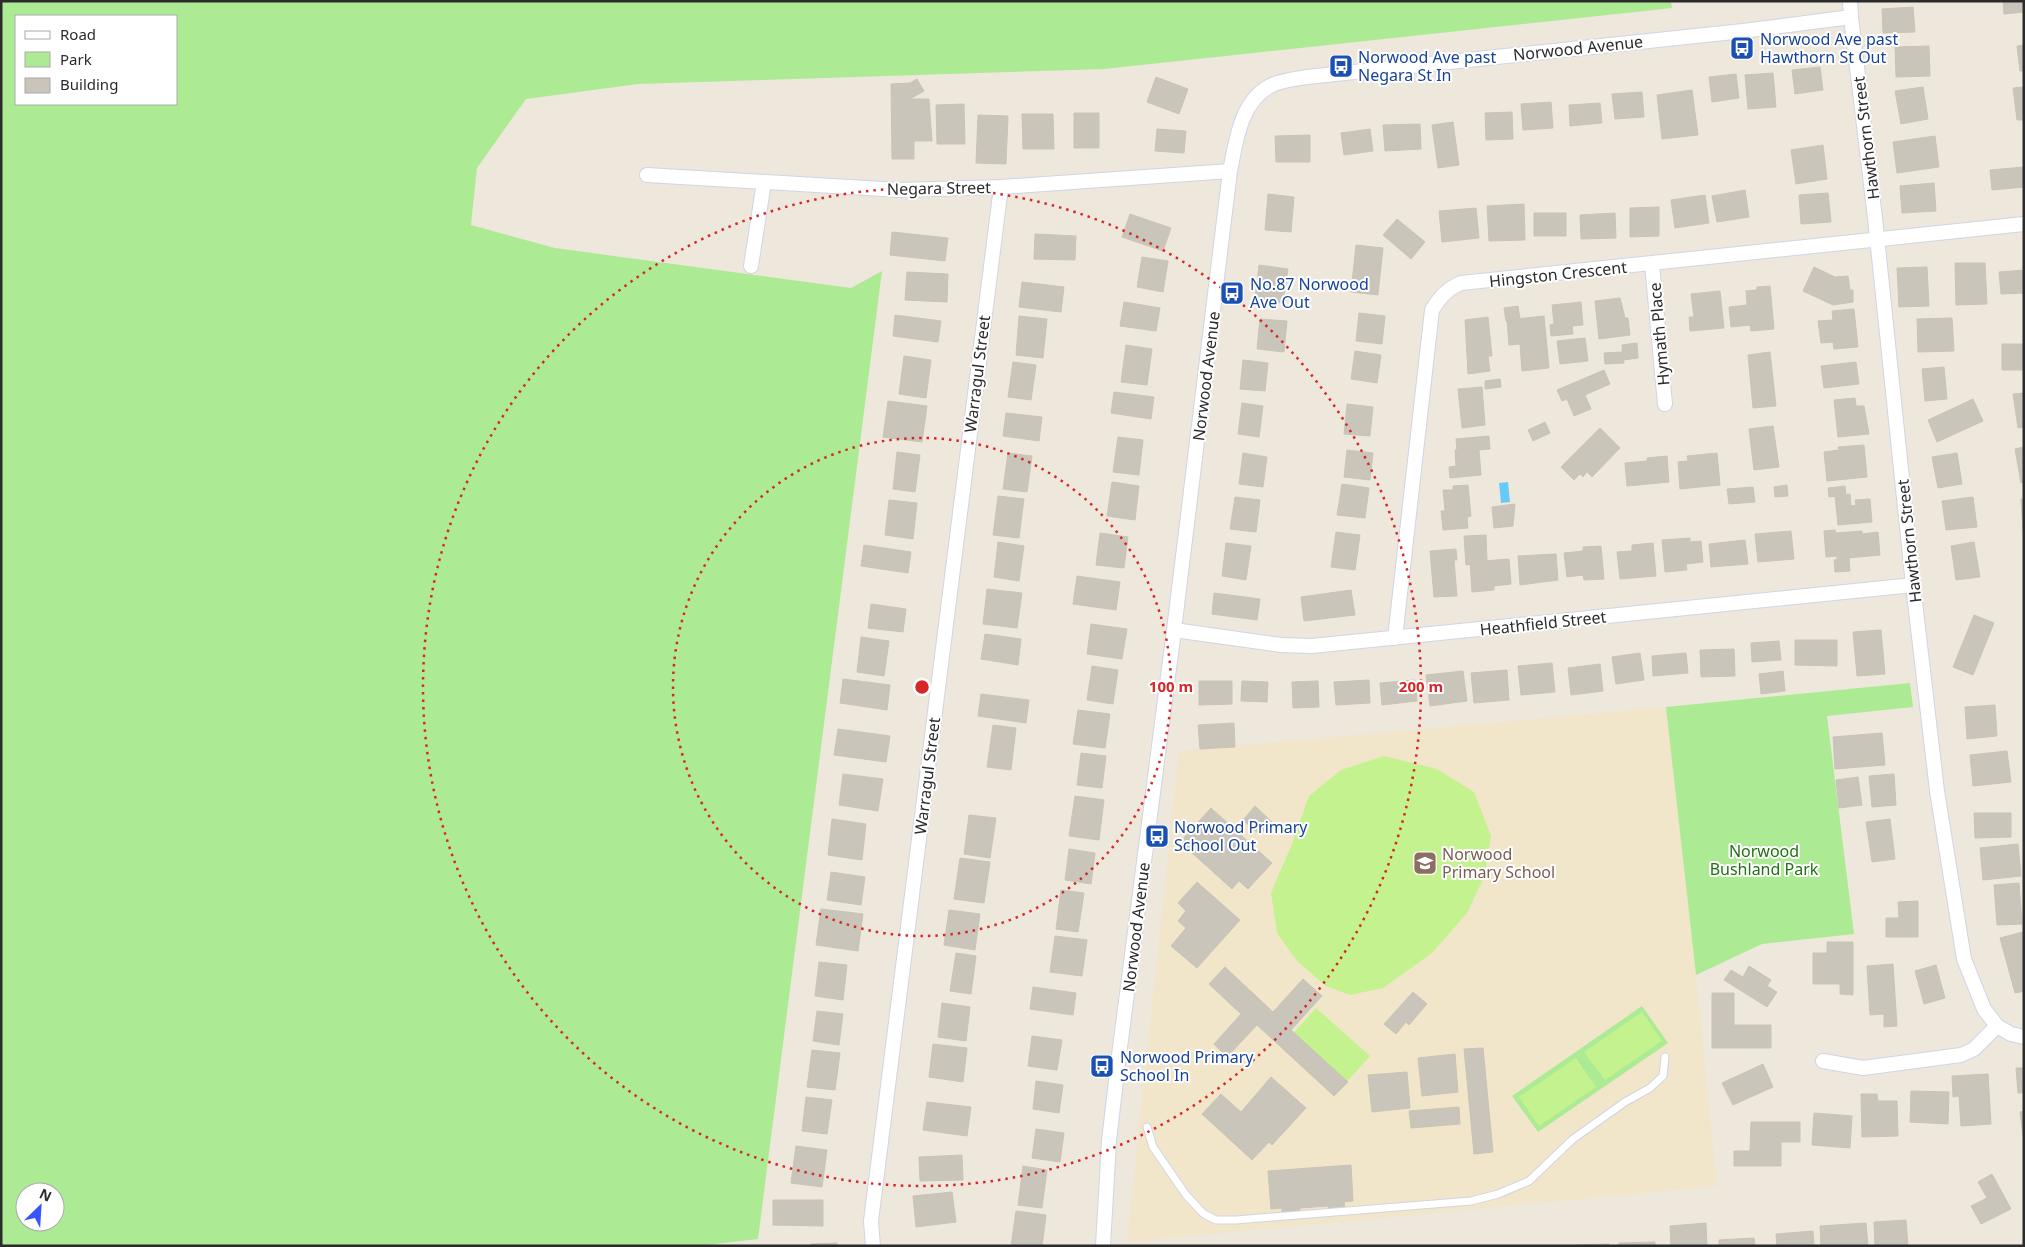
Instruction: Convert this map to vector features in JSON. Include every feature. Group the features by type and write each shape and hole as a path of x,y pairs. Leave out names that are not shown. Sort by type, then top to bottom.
{"street":[{"path":"1850,1 1851,17"},
{"name":"Norwood Avenue","path":"1103,1246 1109,1141 1118,1063 1174,630 1230,171 1237,136 1244,115 1255,99 1269,86 1287,81 1338,73 1743,31 1851,17"},
{"name":"Hawthorn Street","path":"1851,17 1878,240 1913,585 1937,791 1964,959 1984,1009 1997,1026"},
{"name":"Negara Street","path":"647,175 898,190 1001,187 1230,171"},
{"path":"751,266 764,182"},
{"name":"Warragul Street","path":"873,1246 872,1221 1001,187"},
{"name":"Hingston Crescent","path":"1395,638 1432,310 1439,298 1449,288 1461,284 2024,224"},
{"name":"Hymath Place","path":"1652,264 1665,404"},
{"name":"Heathfield Street","path":"1174,630 1281,644 1304,645 1395,638 1913,585"},
{"path":"1823,1061 1863,1068 1961,1055 1974,1049 1997,1026 2011,1034 2024,1037"}],"lane":[{"path":"1147,1127 1153,1147 1186,1195 1204,1214 1216,1220 1471,1202 1498,1194 1529,1180 1572,1139 1625,1102 1650,1088 1663,1076 1665,1057"}],"shaded area":[{"name":"Norwood Primary School","path":"1666,707 1717,1186 1127,1242 1179,751"}],"green space":[{"path":"1,1 1671,1 1672,8 1104,69 638,84 526,99 477,168 471,225 555,248 851,288 882,271 758,1239 698,1246 1,1246"},
{"name":"Norwood Bushland Park","path":"1910,683 1913,707 1827,716 1854,934 1762,944 1696,975 1666,707"},
{"path":"1384,756 1437,769 1474,792 1491,836 1484,877 1467,913 1432,953 1383,988 1350,995 1326,986 1297,961 1277,933 1271,893 1292,844 1309,796 1341,770"},
{"path":"1642,1006 1668,1043 1538,1132 1512,1096"},
{"path":"1316,1008 1370,1056 1345,1084 1291,1036"},
{"path":"1642,1012 1662,1041 1605,1080 1584,1052"},
{"path":"1576,1058 1596,1087 1539,1126 1519,1097"}],"water":[{"path":"1508,482 1510,502 1501,503 1499,483"}],"building":[{"path":"2003,1 2024,1 2024,12 2004,14"},
{"path":"1913,7 1915,32 1883,33 1882,9"},
{"path":"2024,45 2024,71 2020,71 2017,46"},
{"path":"1929,46 1930,76 1896,77 1895,47"},
{"path":"1820,67 1823,90 1795,94 1792,70"},
{"path":"1773,73 1776,107 1748,109 1745,75"},
{"path":"1736,74 1739,98 1712,102 1709,77"},
{"path":"1156,77 1188,89 1179,114 1147,102"},
{"path":"917,79 924,91 910,99 929,99 932,141 914,141 914,159 892,159 891,84 910,83"},
{"path":"1923,87 1928,119 1901,124 1895,91"},
{"path":"2024,87 2024,120 2017,120 2013,88"},
{"path":"1692,90 1698,135 1662,139 1657,95"},
{"path":"1642,92 1644,117 1615,119 1612,94"},
{"path":"1551,102 1553,128 1523,130 1521,104"},
{"path":"1600,103 1602,123 1570,126 1569,105"},
{"path":"964,104 965,144 937,144 936,105"},
{"path":"1512,112 1513,139 1486,140 1485,113"},
{"path":"1074,113 1099,113 1099,148 1074,148"},
{"path":"1022,114 1053,114 1054,149 1023,149"},
{"path":"978,115 1008,116 1006,164 976,163"},
{"path":"1453,122 1459,165 1438,168 1432,125"},
{"path":"1420,124 1421,149 1385,151 1383,125"},
{"path":"1157,129 1186,131 1184,153 1155,151"},
{"path":"1370,129 1373,151 1344,155 1341,133"},
{"path":"1310,135 1310,162 1276,162 1275,136"},
{"path":"1935,136 1939,167 1897,173 1893,142"},
{"path":"1823,145 1827,179 1796,184 1791,150"},
{"path":"2024,167 2024,187 1992,190 1990,170"},
{"path":"1934,183 1936,211 1902,213 1900,186"},
{"path":"1745,190 1749,217 1717,222 1712,196"},
{"path":"1828,193 1831,222 1801,224 1799,195"},
{"path":"1268,194 1294,197 1291,232 1265,230"},
{"path":"1705,195 1709,223 1675,228 1671,200"},
{"path":"1524,204 1525,240 1489,241 1487,206"},
{"path":"1659,207 1659,236 1630,237 1630,208"},
{"path":"1476,208 1479,238 1442,242 1439,211"},
{"path":"1534,213 1566,213 1566,236 1534,236"},
{"path":"1615,213 1616,238 1581,239 1580,215"},
{"path":"1130,214 1171,228 1163,251 1122,237"},
{"path":"1397,219 1425,242 1411,259 1383,235"},
{"path":"892,232 948,238 945,261 890,255"},
{"path":"1035,234 1076,236 1075,260 1034,259"},
{"path":"1356,245 1383,248 1378,295 1351,292"},
{"path":"1142,257 1168,261 1163,292 1137,287"},
{"path":"1955,263 1985,263 1987,304 1956,305"},
{"path":"1259,265 1288,269 1283,303 1255,299"},
{"path":"1814,267 1835,277 1848,276 1850,290 1853,290 1853,302 1833,305 1803,291"},
{"path":"1927,267 1929,306 1899,307 1897,268"},
{"path":"2024,270 2024,293 2001,294 1999,272"},
{"path":"907,272 948,274 947,302 905,300"},
{"path":"1022,282 1064,287 1061,312 1019,307"},
{"path":"1770,286 1774,329 1751,331 1750,325 1731,327 1729,307 1747,305 1746,291 1757,290 1757,287"},
{"path":"1720,291 1724,328 1690,331 1689,317 1694,317 1691,294"},
{"path":"1620,298 1625,318 1628,318 1630,335 1599,339 1595,301"},
{"path":"1124,302 1160,308 1156,331 1120,326"},
{"path":"1581,302 1583,325 1572,326 1573,334 1551,336 1550,325 1554,324 1552,305"},
{"path":"1518,306 1520,319 1506,321 1504,308"},
{"path":"1854,309 1858,347 1834,349 1833,342 1821,343 1818,321 1833,320 1832,311"},
{"path":"1359,313 1385,316 1382,344 1356,341"},
{"path":"895,315 941,321 938,342 893,336"},
{"path":"1019,316 1047,319 1043,358 1016,355"},
{"path":"1544,316 1549,368 1522,371 1520,344 1509,345 1507,320"},
{"path":"1488,317 1492,356 1488,356 1490,371 1468,374 1465,320"},
{"path":"1952,318 1954,351 1918,352 1917,319"},
{"path":"1260,319 1287,321 1284,352 1257,349"},
{"path":"1585,338 1588,361 1560,364 1557,341"},
{"path":"1637,343 1638,358 1623,360 1622,345"},
{"path":"2002,344 2024,344 2024,370 2002,370"},
{"path":"1126,345 1152,349 1147,385 1121,382"},
{"path":"1355,351 1381,355 1377,383 1351,379"},
{"path":"1623,352 1624,363 1605,364 1604,353"},
{"path":"1770,352 1776,406 1753,408 1748,355"},
{"path":"904,356 931,360 926,398 899,394"},
{"path":"1243,360 1268,363 1265,391 1240,389"},
{"path":"1013,362 1036,365 1031,400 1008,397"},
{"path":"1856,362 1859,384 1824,388 1821,366"},
{"path":"1944,367 1947,399 1925,401 1922,369"},
{"path":"1604,370 1610,384 1585,395 1591,409 1574,416 1567,399 1562,401 1557,390"},
{"path":"1500,379 1501,387 1485,389 1485,381"},
{"path":"1482,387 1485,425 1462,428 1458,389"},
{"path":"1114,392 1154,397 1151,419 1111,413"},
{"path":"2024,393 2024,427 2018,428 2013,394"},
{"path":"1855,398 1856,406 1864,406 1869,434 1838,437 1834,400"},
{"path":"1973,399 1983,421 1937,442 1928,420"},
{"path":"888,401 927,406 922,442 883,437"},
{"path":"1242,403 1263,406 1259,437 1238,434"},
{"path":"1347,404 1373,407 1370,436 1344,434"},
{"path":"1006,413 1042,417 1039,441 1003,436"},
{"path":"1545,422 1550,433 1533,441 1528,430"},
{"path":"1773,426 1779,467 1754,470 1749,429"},
{"path":"1600,428 1620,448 1592,477 1587,472 1583,477 1580,474 1574,480 1561,467"},
{"path":"1489,436 1490,449 1479,450 1481,475 1450,478 1449,467 1456,466 1456,439"},
{"path":"1118,437 1143,440 1139,475 1113,472"},
{"path":"1864,445 1867,477 1827,481 1824,452 1839,450 1838,447"},
{"path":"2024,447 2024,482 2021,483 2015,449"},
{"path":"1347,450 1373,453 1370,480 1344,477"},
{"path":"897,452 920,455 915,492 893,489"},
{"path":"1008,453 1032,456 1027,492 1003,489"},
{"path":"1243,453 1267,457 1263,487 1239,484"},
{"path":"1717,453 1720,485 1680,489 1678,462 1688,461 1687,456"},
{"path":"1957,453 1962,484 1938,488 1932,457"},
{"path":"1667,456 1669,482 1627,486 1625,463 1647,461 1647,458"},
{"path":"1112,482 1139,486 1135,520 1107,516"},
{"path":"1342,484 1369,488 1365,518 1337,515"},
{"path":"1468,485 1471,516 1467,517 1468,528 1443,530 1441,511 1445,511 1443,490 1453,490 1453,486"},
{"path":"1787,485 1788,496 1775,497 1774,487"},
{"path":"1845,486 1846,495 1829,497 1828,488"},
{"path":"1753,487 1755,502 1729,504 1727,489"},
{"path":"1850,494 1851,506 1856,505 1855,500 1870,499 1872,522 1838,525 1835,496"},
{"path":"998,496 1024,499 1019,538 993,535"},
{"path":"1235,497 1260,500 1256,532 1230,529"},
{"path":"1973,497 1977,527 1946,530 1942,501"},
{"path":"2021,499 2024,499 2024,531 2023,531"},
{"path":"889,500 917,503 913,539 885,535"},
{"path":"1515,504 1513,526 1494,528 1492,507"},
{"path":"1835,530 1836,533 1862,531 1862,534 1878,532 1880,555 1837,559 1837,556 1826,557 1824,531"},
{"path":"1791,531 1794,559 1758,562 1755,534"},
{"path":"1336,532 1360,535 1355,570 1331,567"},
{"path":"1100,533 1128,537 1124,568 1096,565"},
{"path":"1486,535 1487,561 1470,562 1471,564 1466,565 1464,536"},
{"path":"1690,538 1690,542 1701,541 1703,562 1686,564 1687,570 1665,572 1662,540"},
{"path":"1745,540 1748,564 1711,567 1709,544"},
{"path":"998,542 1024,546 1019,581 994,577"},
{"path":"1974,542 1980,577 1956,580 1951,546"},
{"path":"1226,543 1251,546 1246,580 1222,576"},
{"path":"1653,543 1656,576 1620,579 1617,552 1632,551 1632,545"},
{"path":"864,545 911,552 908,573 861,566"},
{"path":"1601,546 1604,579 1584,580 1583,575 1567,577 1564,553 1583,551 1583,547"},
{"path":"1456,549 1457,560 1454,560 1457,596 1434,597 1430,551"},
{"path":"1556,554 1558,580 1520,585 1518,556"},
{"path":"1849,558 1850,571 1835,572 1834,560"},
{"path":"1509,559 1511,584 1494,586 1494,590 1472,592 1470,562"},
{"path":"1077,576 1120,582 1116,610 1073,604"},
{"path":"987,589 1022,593 1017,628 983,624"},
{"path":"1351,590 1355,615 1304,621 1301,597"},
{"path":"1214,593 1260,599 1257,620 1212,614"},
{"path":"871,604 906,609 903,632 868,628"},
{"path":"1974,615 1994,623 1973,675 1953,667"},
{"path":"1091,624 1127,629 1122,659 1087,654"},
{"path":"1881,630 1885,674 1857,676 1853,632"},
{"path":"985,634 1021,639 1018,665 981,659"},
{"path":"861,637 889,641 884,676 857,672"},
{"path":"1795,640 1837,640 1837,666 1795,665"},
{"path":"1779,641 1781,660 1752,662 1751,643"},
{"path":"1734,649 1735,676 1701,677 1700,650"},
{"path":"1640,653 1644,680 1616,684 1612,657"},
{"path":"1686,653 1688,673 1653,676 1652,656"},
{"path":"1552,663 1555,692 1521,695 1518,666"},
{"path":"1600,664 1603,691 1571,695 1568,668"},
{"path":"1092,666 1118,670 1113,704 1087,700"},
{"path":"1507,670 1509,700 1474,703 1471,673"},
{"path":"1463,671 1467,701 1430,706 1426,675"},
{"path":"1783,671 1785,691 1761,694 1759,674"},
{"path":"843,679 890,685 887,710 840,703"},
{"path":"1369,680 1370,703 1336,705 1334,682"},
{"path":"1415,680 1417,701 1382,705 1380,683"},
{"path":"1199,681 1232,681 1232,704 1199,705"},
{"path":"1242,681 1268,682 1267,702 1241,701"},
{"path":"1318,681 1319,707 1293,708 1292,682"},
{"path":"981,694 1029,700 1026,723 978,716"},
{"path":"1995,705 1997,736 1967,739 1965,707"},
{"path":"1078,710 1110,714 1105,748 1073,744"},
{"path":"1234,723 1235,747 1200,749 1198,725"},
{"path":"993,725 1016,728 1011,770 987,767"},
{"path":"838,729 890,736 886,762 834,755"},
{"path":"1882,733 1885,765 1835,769 1833,737"},
{"path":"2007,751 2011,782 1973,786 1970,755"},
{"path":"1081,753 1106,756 1102,788 1077,785"},
{"path":"843,774 883,779 878,811 839,805"},
{"path":"1894,774 1896,805 1872,807 1869,776"},
{"path":"1858,777 1862,805 1839,808 1836,780"},
{"path":"1075,796 1104,800 1099,840 1069,836"},
{"path":"1255,806 1272,822 1260,835 1243,820"},
{"path":"1211,808 1272,863 1248,889 1239,881 1232,889 1180,842"},
{"path":"1974,813 2011,813 2011,837 1975,838"},
{"path":"969,815 996,818 990,858 964,854"},
{"path":"832,819 866,824 862,860 828,855"},
{"path":"1890,819 1895,859 1872,862 1866,822"},
{"path":"2018,844 2021,876 1983,880 1980,848"},
{"path":"1069,849 1095,853 1091,884 1065,880"},
{"path":"960,858 990,862 984,903 954,899"},
{"path":"831,872 865,877 861,905 827,900"},
{"path":"1197,882 1240,920 1197,968 1171,946 1186,928 1178,921 1186,911 1178,903"},
{"path":"2019,883 2022,924 1997,925 1994,885"},
{"path":"1061,890 1084,893 1078,932 1056,929"},
{"path":"1918,901 1918,937 1886,937 1886,918 1899,918 1898,902"},
{"path":"821,909 863,914 858,951 816,945"},
{"path":"949,910 980,914 975,950 944,945"},
{"path":"2023,932 2024,991 2015,993 2000,938"},
{"path":"1055,936 1087,940 1082,976 1050,972"},
{"path":"1827,942 1853,942 1853,995 1840,994 1840,984 1813,984 1813,953 1827,953"},
{"path":"956,953 976,956 971,994 950,991"},
{"path":"819,962 847,965 843,1000 815,996"},
{"path":"1893,964 1897,1026 1884,1027 1884,1014 1870,1015 1867,966"},
{"path":"1936,965 1945,998 1924,1004 1915,971"},
{"path":"1749,966 1771,980 1767,986 1777,992 1767,1007 1724,980 1731,970 1743,977"},
{"path":"1225,967 1273,1012 1303,979 1322,996 1291,1030 1348,1082 1334,1096 1257,1025 1227,1057 1214,1044 1241,1014 1209,984"},
{"path":"1033,987 1076,993 1073,1015 1030,1009"},
{"path":"1413,992 1427,1004 1409,1025 1406,1022 1396,1034 1384,1024"},
{"path":"1712,993 1734,993 1734,1025 1771,1025 1771,1048 1712,1048"},
{"path":"942,1003 970,1007 966,1041 938,1037"},
{"path":"817,1011 843,1014 839,1045 813,1041"},
{"path":"1032,1036 1062,1040 1057,1070 1028,1066"},
{"path":"933,1044 967,1048 963,1082 929,1077"},
{"path":"1483,1048 1493,1152 1474,1154 1464,1049"},
{"path":"812,1050 840,1053 835,1090 807,1087"},
{"path":"1455,1054 1458,1092 1422,1096 1418,1058"},
{"path":"1763,1064 1773,1087 1733,1105 1722,1083"},
{"path":"2016,1068 2024,1068 2024,1093 2018,1093"},
{"path":"1407,1072 1410,1108 1372,1112 1368,1075"},
{"path":"1988,1074 1991,1124 1961,1126 1959,1096 1953,1097 1952,1076"},
{"path":"1271,1077 1306,1108 1272,1145 1269,1142 1252,1160 1202,1114 1221,1094 1241,1112"},
{"path":"1036,1081 1063,1085 1059,1113 1033,1109"},
{"path":"1911,1091 1949,1092 1948,1124 1910,1122"},
{"path":"1861,1094 1877,1094 1878,1101 1897,1101 1898,1136 1862,1137"},
{"path":"806,1097 832,1100 827,1134 802,1131"},
{"path":"927,1102 971,1107 967,1136 923,1130"},
{"path":"1459,1107 1460,1124 1411,1128 1409,1111"},
{"path":"2024,1111 2024,1134 2023,1135 2020,1112"},
{"path":"1814,1113 1852,1116 1850,1148 1812,1145"},
{"path":"1751,1122 1800,1122 1800,1142 1781,1142 1781,1166 1734,1166 1734,1151 1750,1151"},
{"path":"1036,1129 1064,1133 1060,1162 1032,1158"},
{"path":"796,1146 827,1150 822,1187 791,1183"},
{"path":"962,1155 963,1180 920,1181 919,1157"},
{"path":"1351,1165 1353,1201 1344,1202 1345,1209 1329,1210 1328,1206 1300,1208 1300,1214 1282,1215 1282,1208 1271,1209 1268,1171"},
{"path":"1023,1166 1047,1170 1042,1208 1018,1205"},
{"path":"1992,1174 2011,1209 1981,1224 1971,1206 1987,1198 1978,1182"},
{"path":"952,1192 956,1222 916,1227 913,1196"},
{"path":"773,1200 823,1200 823,1226 773,1225"},
{"path":"1016,1211 1046,1215 1042,1246 1011,1246"},
{"path":"1906,1220 1908,1246 1875,1246 1874,1222"},
{"path":"1706,1223 1707,1246 1671,1246 1670,1226"},
{"path":"1866,1223 1868,1246 1821,1246 1820,1226"},
{"path":"1813,1231 1814,1246 1777,1246 1776,1234"},
{"path":"1754,1238 1755,1246 1719,1246 1719,1240"},
{"path":"1655,1242 1655,1246 1619,1246 1619,1243"},
{"path":"837,1243 837,1246 811,1246 811,1244"},
{"path":"1609,1244 1609,1246 1576,1246 1576,1245"}],"place":[{"name":"Norwood Ave past Hawthorn St Out","path":"1742,48"},
{"name":"Norwood Ave past Negara St In","path":"1341,66"},
{"name":"No.87 Norwood Ave Out","path":"1232,293"},
{"name":"Norwood Primary School Out","path":"1157,836"},
{"name":"Norwood Primary School","path":"1425,863"},
{"name":"Norwood Primary School In","path":"1102,1066"}]}
